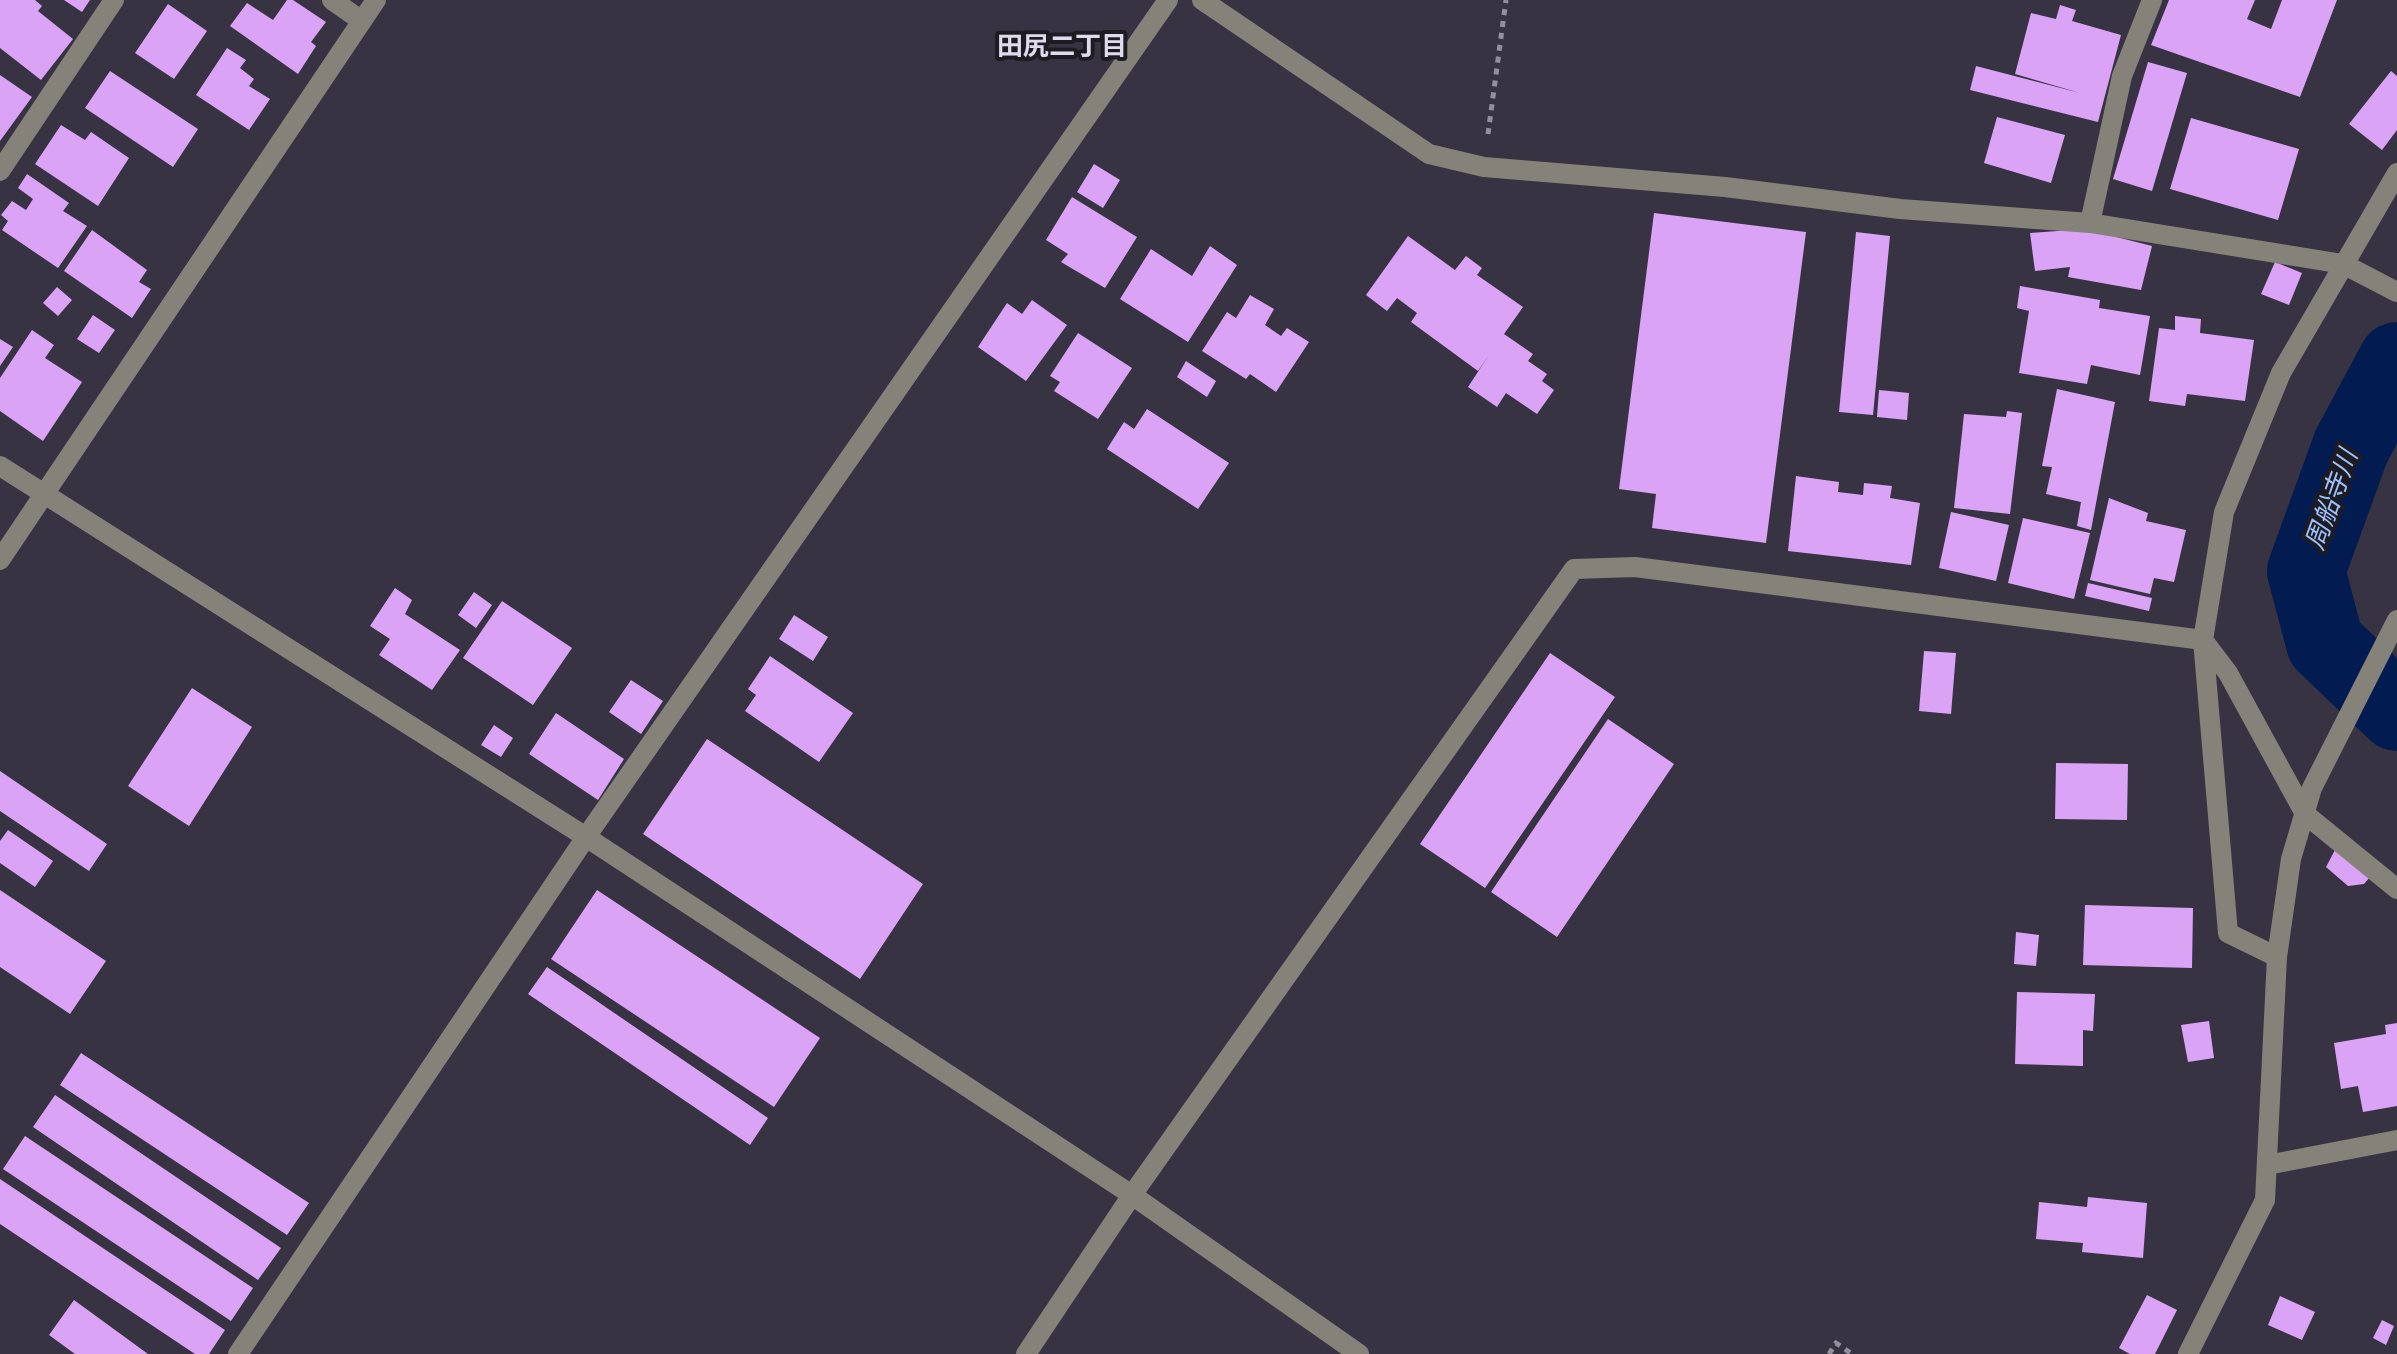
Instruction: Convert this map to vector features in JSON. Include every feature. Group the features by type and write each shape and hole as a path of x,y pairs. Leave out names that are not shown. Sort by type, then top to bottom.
{"street":[{"path":"0,171 114,0"},
{"path":"332,0 362,21"},
{"path":"0,560 376,0"},
{"path":"238,1354 586,837 1168,0"},
{"path":"1202,0 1429,154 1484,167 1725,187 1900,209 2090,223 2343,264 2397,292"},
{"path":"2090,223 2122,76 2152,0"},
{"path":"2277,957 2228,933 2203,640 2224,512 2281,373 2397,173"},
{"path":"0,466 586,837 1132,1195 1359,1354"},
{"path":"1026,1354 1132,1195 1574,569 1635,567 2203,640 2228,673 2305,814 2397,889"},
{"path":"2188,1354 2265,1200 2277,957 2291,859 2312,788 2397,620"},
{"path":"2267,1165 2397,1140"}],"path":[{"path":"1484,167 1506,0"},
{"path":"1829,1354 1836,1343 1852,1354"}],"building":[{"path":"0,0 35,0 42,6 38,11 73,39 41,80 0,48"},
{"path":"64,0 90,0 82,12"},
{"path":"287,0 293,0 326,22 311,42 316,46 298,74 230,26 247,3 273,20"},
{"path":"2169,0 2255,0 2247,19 2271,29 2282,0 2337,0 2300,97 2151,45"},
{"path":"168,4 207,31 174,79 135,53"},
{"path":"2060,5 2076,10 2072,21 2121,35 2098,122 1970,90 1976,66 2080,93 2015,74 2031,13 2056,19"},
{"path":"227,48 246,60 240,68 254,79 249,86 270,99 249,130 196,95"},
{"path":"2148,62 2187,73 2152,191 2113,179"},
{"path":"110,71 198,129 173,167 85,108"},
{"path":"2391,71 2397,76 2397,130 2382,150 2349,124"},
{"path":"0,75 32,97 0,141"},
{"path":"1997,117 2065,135 2051,183 1984,163"},
{"path":"2191,118 2299,149 2278,220 2170,189"},
{"path":"61,125 85,140 91,132 129,158 98,206 35,164"},
{"path":"1094,164 1120,180 1103,208 1077,192"},
{"path":"27,174 69,203 63,211 87,226 58,268 2,230 8,221 1,215 12,201 26,210 33,199 18,188"},
{"path":"1072,197 1137,237 1105,288 1061,262 1068,254 1046,240"},
{"path":"1654,213 1806,232 1766,543 1652,528 1656,494 1619,489"},
{"path":"2085,229 2152,246 2141,290 2068,277 2070,267 2035,271 2030,233"},
{"path":"92,230 147,270 139,282 151,289 132,318 64,271"},
{"path":"1856,232 1890,236 1873,415 1839,412"},
{"path":"1408,236 1455,270 1466,256 1482,268 1477,275 1523,307 1504,334 1533,354 1528,361 1547,374 1542,381 1554,390 1537,414 1506,393 1497,407 1468,387 1489,355 1478,371 1411,322 1417,313 1397,298 1387,311 1366,295"},
{"path":"1210,246 1237,265 1188,342 1120,299 1151,249 1192,276"},
{"path":"2275,262 2302,273 2289,305 2261,294"},
{"path":"2020,286 2100,300 2099,308 2150,316 2140,375 2091,365 2087,384 2019,373 2029,311 2017,308"},
{"path":"57,287 72,300 58,316 43,303"},
{"path":"1250,295 1274,309 1265,325 1281,336 1287,328 1309,342 1276,392 1250,374 1246,379 1202,351 1227,312 1236,318"},
{"path":"1032,300 1067,325 1026,381 978,347 1007,303 1022,314"},
{"path":"93,315 115,330 99,353 77,339"},
{"path":"2175,316 2201,319 2200,333 2254,340 2245,401 2187,394 2185,406 2149,401 2159,328 2175,330"},
{"path":"32,330 54,345 45,358 82,382 43,441 0,411 0,378"},
{"path":"1078,333 1132,368 1098,419 1054,391 1060,382 1050,376"},
{"path":"0,339 13,347 0,366"},
{"path":"1186,361 1216,381 1207,397 1177,377"},
{"path":"2057,389 2115,402 2091,530 2077,526 2081,502 2046,494 2052,467 2042,466"},
{"path":"1879,390 1909,393 1907,420 1877,417"},
{"path":"1147,409 1229,463 1198,509 1107,449 1124,422 1134,429"},
{"path":"2007,411 2022,413 2010,514 1954,508 1964,414 2006,417"},
{"path":"1796,476 1839,482 1838,492 1863,495 1864,483 1892,486 1890,498 1920,503 1911,565 1788,551"},
{"path":"2109,498 2148,513 2146,521 2186,530 2174,582 2154,578 2150,594 2090,580"},
{"path":"1951,512 2009,525 1996,581 1939,568"},
{"path":"2023,518 2090,533 2074,599 2008,583"},
{"path":"2088,583 2152,598 2149,611 2085,596"},
{"path":"395,588 412,600 405,614 460,650 432,690 379,655 390,639 370,626"},
{"path":"474,592 492,605 476,628 458,615"},
{"path":"502,601 572,648 533,705 463,658"},
{"path":"794,615 828,637 813,661 779,639"},
{"path":"1924,651 1956,653 1951,714 1919,711"},
{"path":"1550,653 1615,697 1485,888 1420,844"},
{"path":"770,656 853,713 819,762 745,711 756,695 748,689"},
{"path":"631,680 663,701 641,734 609,712"},
{"path":"192,688 252,727 189,826 128,786"},
{"path":"556,713 624,759 598,800 529,754"},
{"path":"1608,719 1674,764 1557,937 1491,892"},
{"path":"494,725 513,738 501,757 481,745"},
{"path":"707,739 923,884 860,979 643,834"},
{"path":"2056,763 2128,764 2127,820 2055,819"},
{"path":"0,771 107,844 89,871 0,811"},
{"path":"8,830 53,861 35,887 0,863 0,841"},
{"path":"2336,848 2370,877 2364,884 2348,886 2326,867"},
{"path":"0,890 106,961 70,1014 0,967"},
{"path":"597,890 820,1038 774,1107 551,959"},
{"path":"2085,905 2193,908 2192,968 2083,965"},
{"path":"2016,932 2039,935 2036,966 2014,964"},
{"path":"547,967 768,1118 750,1145 528,994"},
{"path":"2017,992 2095,994 2093,1031 2083,1030 2083,1066 2015,1064"},
{"path":"2209,1021 2214,1058 2188,1062 2181,1025"},
{"path":"2397,1023 2397,1106 2363,1112 2358,1086 2341,1089 2334,1043 2386,1034 2385,1025"},
{"path":"81,1053 309,1203 287,1235 60,1085"},
{"path":"55,1095 281,1248 258,1280 33,1127"},
{"path":"25,1136 253,1288 231,1321 3,1169"},
{"path":"0,1179 225,1330 209,1354 195,1354 0,1224"},
{"path":"2088,1197 2147,1203 2143,1258 2082,1252 2083,1243 2036,1239 2039,1202 2087,1207"},
{"path":"2147,1295 2177,1310 2155,1354 2130,1354 2119,1348"},
{"path":"2280,1296 2315,1312 2302,1340 2268,1325"},
{"path":"74,1300 148,1354 75,1354 49,1335"},
{"path":"2382,1320 2394,1326 2386,1345 2373,1338"}],"waterway":[{"name":"周船寺川","path":"2397,361 2351,447 2306,571 2325,643 2397,712"}],"district":[{"name":"田尻二丁目","path":"1062,47"}]}
